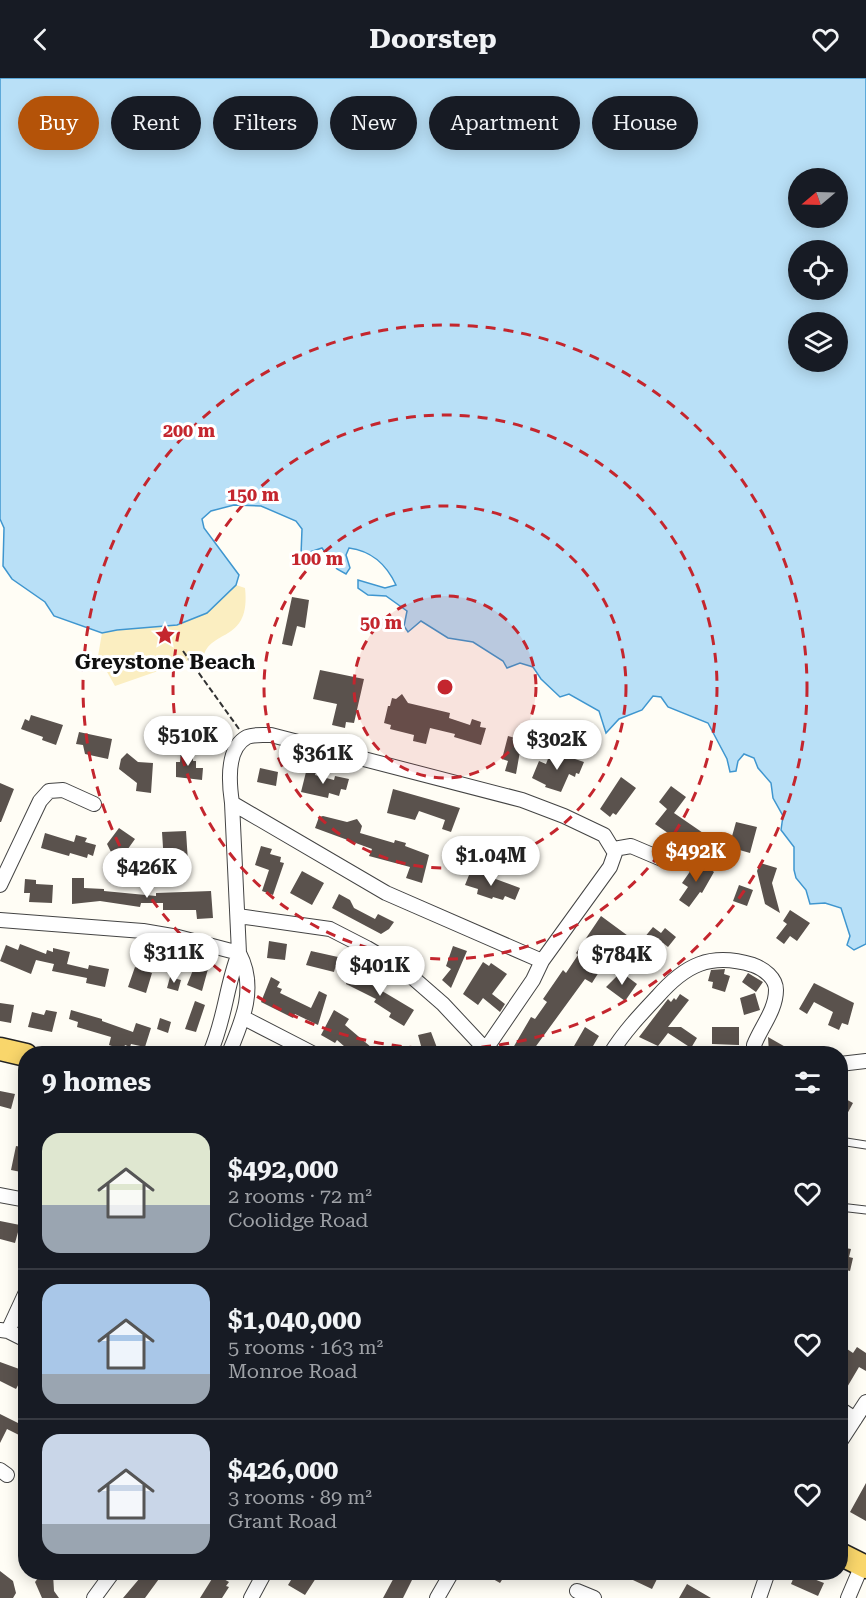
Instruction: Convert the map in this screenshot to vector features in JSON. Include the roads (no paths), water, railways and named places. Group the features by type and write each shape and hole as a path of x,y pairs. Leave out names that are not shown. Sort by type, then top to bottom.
{"main road":[{"path":"0,1049 18,1053"},
{"path":"848,1558 864,1566"}],"street":[{"path":"213,1046 221,1029 230,976 238,953 232,803 228,779 238,747 250,736 271,735 522,801 564,816 603,835 614,849 615,853 610,867 542,961 533,980 489,1046"},
{"path":"0,885 40,801 49,791 63,790 94,804"},
{"path":"232,803 386,893 542,961"},
{"path":"614,849 631,846 664,860"},
{"path":"238,915 330,929 367,948 404,970 442,1004 480,1046"},
{"path":"0,920 178,936 238,953 247,967 244,1018 232,1046"},
{"path":"615,1046 623,1033 669,981 682,970 713,960 752,965 763,969 771,976 776,987 772,1008 754,1046"},
{"path":"244,1018 298,1046"},
{"path":"848,1063 866,1061"},
{"path":"0,1195 18,1198"},
{"path":"18,1306 4,1330 18,1336"},
{"path":"848,1430 866,1402"},
{"path":"848,1414 855,1419"},
{"path":"848,1598 864,1566"},
{"path":"94,1598 107,1580"},
{"path":"251,1598 261,1580"},
{"path":"437,1598 447,1580"},
{"path":"759,1598 765,1580"},
{"path":"577,1591 594,1598"}],"lane":[{"path":"848,1143 866,1145"},
{"path":"848,1208 866,1210"}],"water":[{"path":"0,78 866,78 866,944 854,950 847,945 850,936 841,908 825,903 810,904 806,890 796,878 794,847 781,830 783,816 773,798 771,783 758,768 754,758 744,754 738,761 736,771 730,772 727,759 708,723 668,707 661,697 653,696 642,710 619,719 606,733 599,711 569,694 560,697 541,679 533,667 520,663 507,668 503,661 473,642 448,638 421,621 408,632 404,626 407,611 386,596 368,595 358,588 358,580 385,588 396,585 383,565 365,552 349,548 346,555 350,568 346,574 337,569 322,548 301,555 302,529 296,521 261,506 234,505 211,511 202,519 204,528 239,575 236,585 207,613 177,625 102,633 54,616 45,602 12,579 3,566 4,528 0,519"}],"place":[{"name":"Greystone Beach","path":"165,635"}]}
